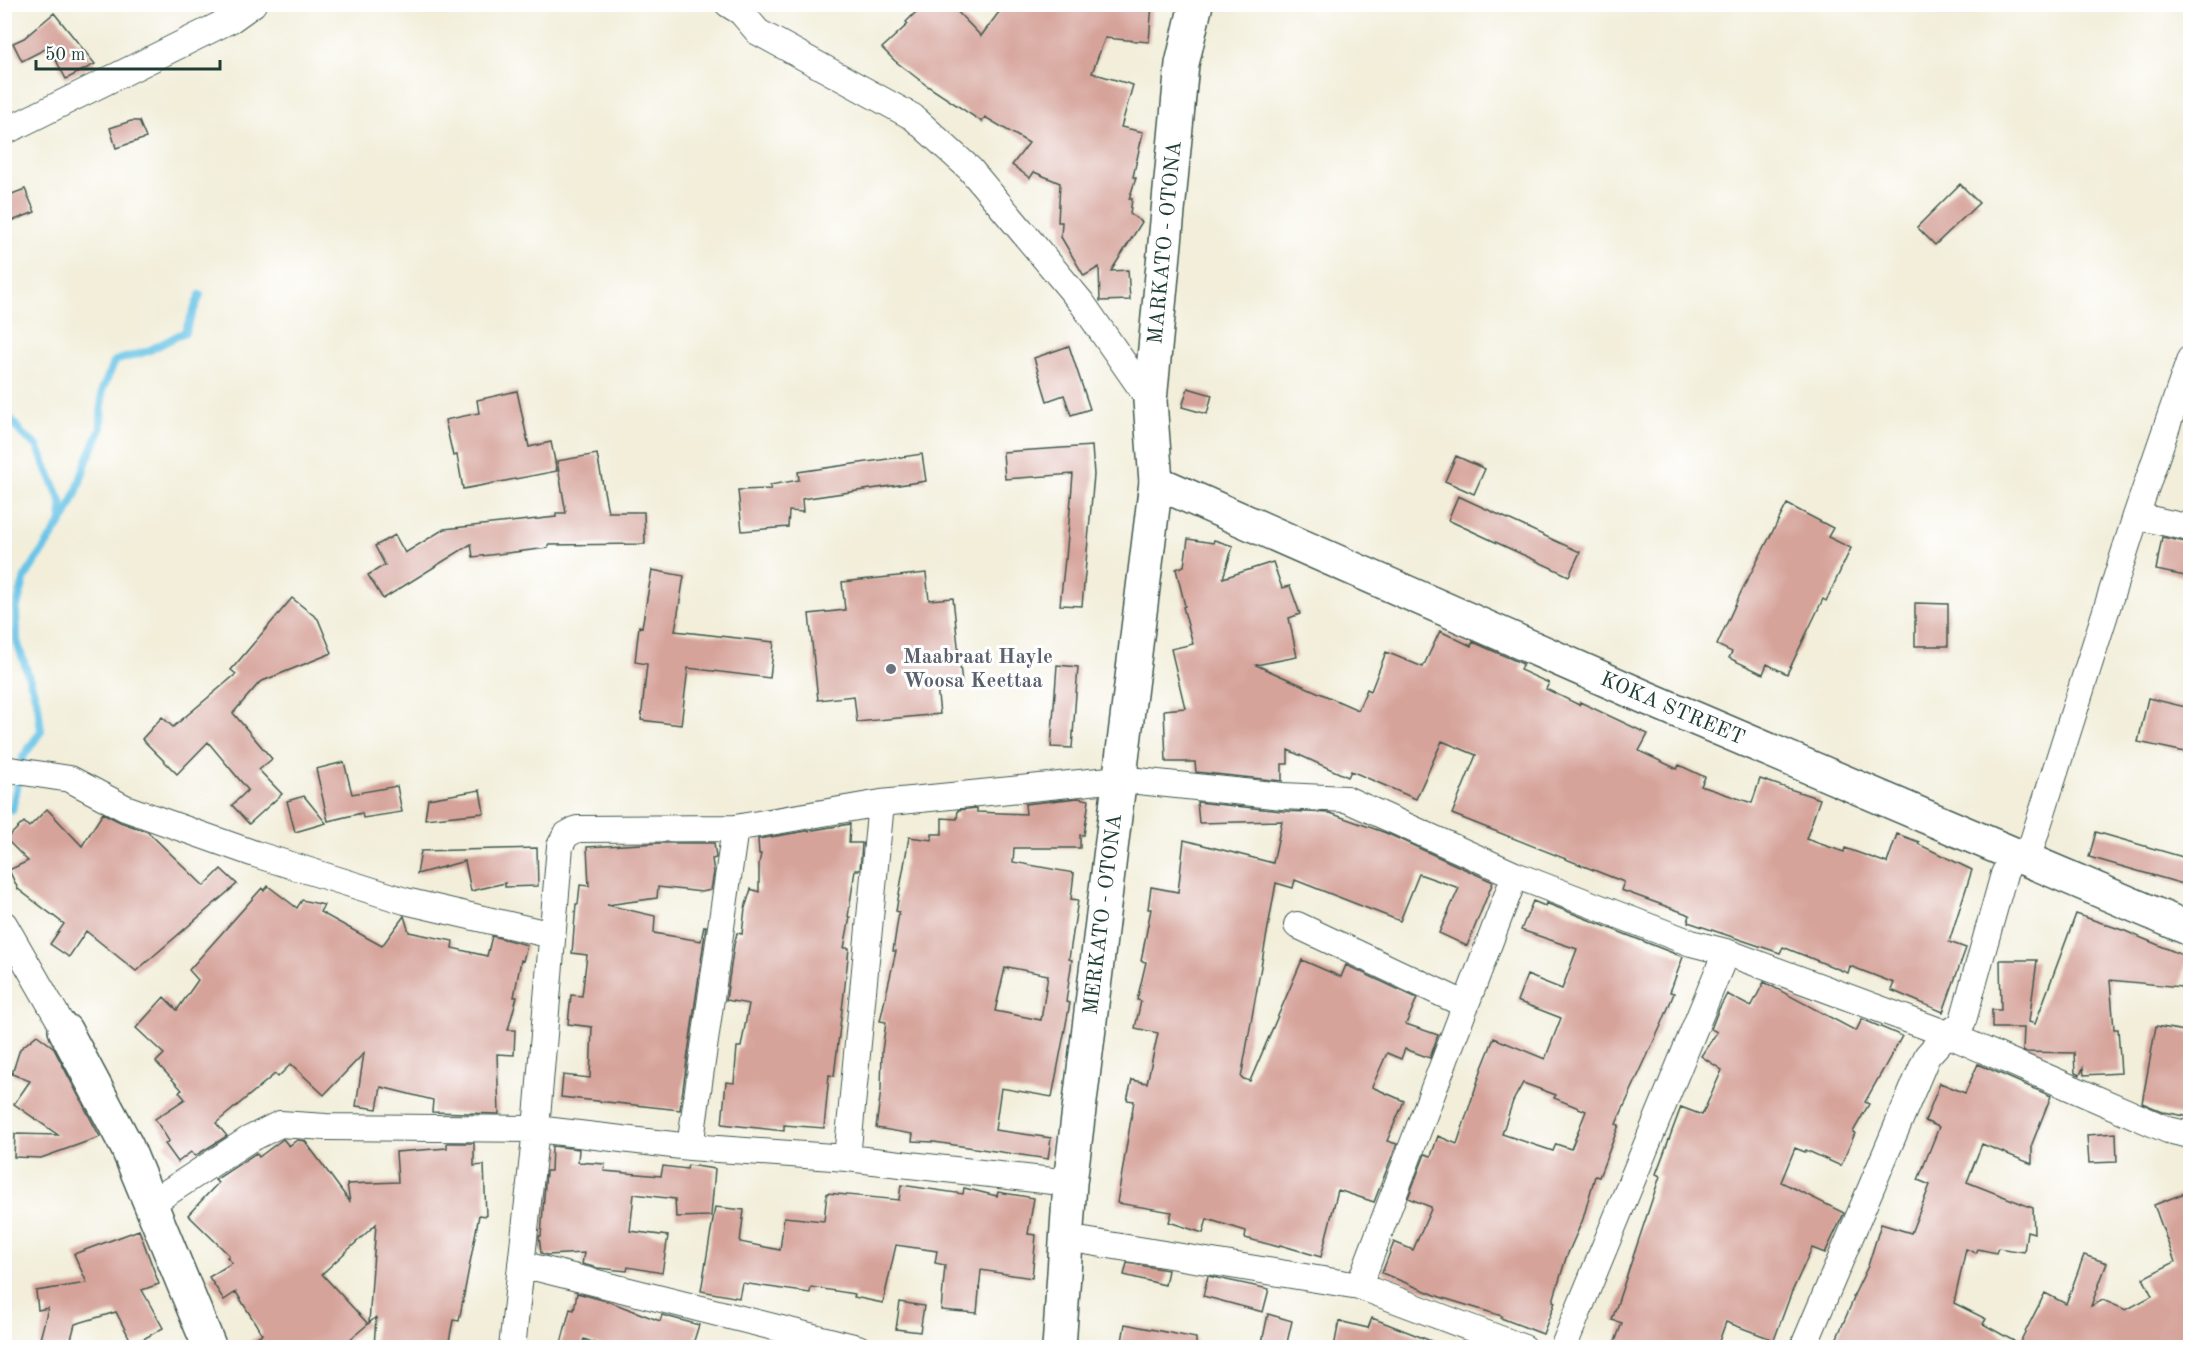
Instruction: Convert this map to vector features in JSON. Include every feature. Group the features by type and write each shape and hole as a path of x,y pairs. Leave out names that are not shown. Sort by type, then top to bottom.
{"main road":[{"name":"MARKATO - OTONA","path":"1156,482 1150,401 1182,64 1196,4"},
{"name":"MERKATO - OTONA","path":"1059,1347 1070,1183 1156,482"},
{"name":"KOKA STREET","path":"1156,482 1647,698 2190,929"},
{"path":"65,1030 127,1147 210,1347"}],"street":[{"path":"4,132 232,19 253,4"},
{"path":"734,8 758,32 913,117 970,169 1082,303 1150,401"},
{"path":"1803,1347 1927,1056 1947,1034 1962,1024 2004,874 2020,857 2190,359"},
{"path":"2136,516 2190,528"},
{"path":"5,769 70,779 125,808 255,854 405,902 552,934"},
{"path":"512,1347 536,1130 560,846 566,834 577,829 735,828 881,803 1119,779 1346,799 1515,875 1691,944 1726,952 1947,1034 2168,1130 2190,1135"},
{"path":"847,1158 881,803"},
{"path":"690,1146 735,828"},
{"path":"1359,1286 1515,875"},
{"path":"1297,925 1466,1005"},
{"path":"5,928 65,1030"},
{"path":"1563,1347 1726,952"},
{"path":"150,1204 248,1140 280,1125 536,1130 690,1146 847,1158 1070,1183"},
{"path":"1066,1238 1359,1286 1520,1347"},
{"path":"521,1264 858,1347"}],"building":[{"path":"924,4 950,4 981,36 1005,4 1152,4 1149,42 1105,38 1092,73 1133,85 1121,127 1143,132 1133,177 1136,178 1129,199 1132,199 1130,214 1142,222 1111,271 1128,270 1130,300 1100,301 1099,267 1084,276 1061,237 1062,222 1058,222 1060,183 1034,172 1030,178 1012,165 1029,143 985,117 982,122 926,85 882,48 908,24 906,22"},
{"path":"54,13 95,64 66,79 49,47 22,61 13,43 24,38"},
{"path":"131,121 139,121 146,138 116,148 110,128"},
{"path":"1960,184 1979,203 1935,245 1917,227"},
{"path":"25,189 35,212 4,224 4,197"},
{"path":"1069,346 1090,409 1071,415 1064,395 1047,401 1034,358"},
{"path":"1188,388 1212,395 1207,414 1182,407"},
{"path":"517,391 529,447 551,442 557,471 463,489 457,455 453,456 445,420 479,413 477,400"},
{"path":"1092,446 1094,475 1082,606 1060,605 1073,474 1005,479 1003,452"},
{"path":"597,454 608,512 644,512 645,544 548,545 548,548 473,557 471,544 383,599 368,575 385,565 375,546 395,535 405,553 444,529 556,517 556,513 566,513 557,461"},
{"path":"922,454 926,481 802,499 803,512 789,511 788,527 742,531 738,490 771,489 770,485 799,480 798,472"},
{"path":"1456,456 1485,469 1474,494 1445,481"},
{"path":"1458,496 1580,552 1569,576 1448,520"},
{"path":"1787,504 1833,528 1828,537 1851,548 1826,601 1823,599 1787,674 1767,664 1763,674 1729,658 1732,652 1717,645 1741,592"},
{"path":"2162,537 2190,543 2190,577 2156,570"},
{"path":"1188,539 1213,543 1214,540 1233,546 1223,578 1273,562 1282,588 1290,586 1300,614 1289,618 1297,657 1256,665 1358,710 1367,689 1371,691 1386,652 1423,667 1440,631 1471,646 1473,642 1523,664 1520,670 1549,683 1546,689 1579,705 1580,702 1648,734 1639,751 1677,769 1679,765 1705,777 1701,786 1752,803 1760,779 1820,799 1806,839 1844,852 1845,848 1887,863 1897,834 1919,842 1918,844 1972,870 1949,942 1966,948 1943,1012 1891,990 1894,983 1850,966 1848,973 1783,947 1780,953 1688,922 1690,915 1621,890 1624,882 1452,814 1476,755 1442,741 1416,799 1351,771 1348,777 1288,750 1288,764 1282,764 1282,781 1196,772 1195,762 1166,762 1164,710 1185,708 1171,649 1193,644 1176,569 1184,566"},
{"path":"652,570 684,576 675,631 774,642 770,678 688,668 681,725 641,720 647,664 635,662 639,626 642,627"},
{"path":"926,573 929,600 953,598 962,684 937,686 940,714 857,722 854,696 818,700 809,614 845,610 842,582"},
{"path":"292,598 318,619 332,653 260,682 233,713 272,759 259,770 282,794 249,824 232,805 248,790 208,742 177,774 142,739 162,717 173,727 236,674 231,670"},
{"path":"1915,603 1948,604 1948,646 1915,646"},
{"path":"1057,665 1078,667 1072,748 1051,747"},
{"path":"2148,698 2190,708 2190,753 2138,742"},
{"path":"344,762 352,794 397,786 402,812 363,818 362,813 328,821 316,769"},
{"path":"480,790 484,813 425,819 428,799"},
{"path":"304,796 326,823 295,832 287,801"},
{"path":"1078,798 1089,800 1084,835 1080,835 1080,848 1014,848 1013,862 1074,873 1071,899 1078,900 1069,959 1072,960 1066,1002 1070,1003 1052,1097 1001,1088 995,1130 1051,1138 1048,1159 934,1142 912,1141 913,1134 876,1128 886,1022 880,1021 896,951 893,951 899,912 896,911 909,837 932,840 932,834 942,834 942,818 957,819 958,810 977,808 977,812 1026,814 1025,804","holes":["1005,968 1048,975 1041,1020 995,1011"]},
{"path":"1197,802 1282,811 1330,813 1386,833 1493,882 1467,946 1439,933 1459,888 1419,874 1400,921 1295,880 1293,888 1276,883 1241,1078 1250,1081 1302,960 1341,977 1346,965 1417,998 1406,1024 1438,1035 1430,1058 1405,1049 1401,1059 1387,1053 1372,1087 1404,1101 1387,1141 1397,1144 1374,1202 1338,1190 1321,1257 1245,1238 1246,1231 1207,1219 1203,1233 1169,1222 1172,1212 1117,1203 1134,1101 1127,1100 1132,1080 1147,1083 1158,1033 1135,1028 1141,1001 1137,1000 1146,962 1141,961 1151,909 1148,909 1151,887 1178,892 1184,840 1273,863 1282,821 1199,823"},
{"path":"47,809 82,846 103,813 148,832 204,886 221,869 237,884 136,971 86,931 69,957 50,944 64,924 18,889 9,870 28,861 6,839 24,822 29,827"},
{"path":"850,824 849,843 862,843 860,870 855,870 848,917 850,917 844,948 849,948 845,985 834,1076 829,1075 824,1128 784,1125 784,1131 722,1124 726,1082 734,1083 737,1047 741,1047 749,1004 726,1000 737,933 742,934 745,908 751,889 759,892 761,854 759,854 758,839"},
{"path":"2096,832 2190,859 2190,886 2089,857"},
{"path":"714,843 716,858 712,859 714,872 711,890 702,892 658,887 657,898 607,905 655,916 654,933 701,941 704,926 706,926 680,1110 561,1097 563,1075 590,1078 592,1027 568,1024 571,995 582,996 587,955 572,953 580,885 589,886 587,847"},
{"path":"537,848 538,886 505,887 505,883 471,891 465,861 417,874 421,851"},
{"path":"268,886 297,908 302,900 324,905 320,912 382,946 404,916 409,932 453,941 452,948 487,956 492,936 527,945 523,961 521,960 514,997 517,997 508,1030 515,1030 514,1055 497,1054 499,1114 432,1112 433,1100 381,1087 377,1109 356,1106 364,1053 324,1095 291,1064 278,1077 275,1074 216,1123 227,1136 195,1156 191,1152 178,1162 165,1144 169,1141 155,1119 185,1099 179,1092 182,1090 156,1062 164,1054 136,1028 164,997 177,1010 198,980 189,970 262,888 264,891"},
{"path":"1533,901 1545,906 1546,903 1683,957 1670,992 1674,993 1663,1021 1616,1124 1619,1125 1599,1177 1595,1176 1583,1219 1566,1258 1553,1301 1555,1302 1543,1334 1501,1318 1502,1316 1440,1297 1382,1273 1394,1242 1413,1250 1431,1207 1408,1198 1425,1154 1431,1156 1438,1136 1457,1144 1494,1038 1545,1059 1561,1018 1517,1001 1527,975 1562,989 1577,949 1521,930","holes":["1523,1083 1556,1095 1554,1098 1586,1111 1571,1149 1556,1144 1553,1151 1502,1134 1513,1101"]},
{"path":"2076,914 2125,931 2187,957 2181,987 2110,980 2114,1029 2118,1029 2121,1073 2084,1075 2083,1068 2080,1075 2075,1073 2074,1053 2025,1052 2023,1051 2024,1028 1992,1028 1992,1010 2001,1010 2000,960 2037,960 2029,1022 2035,1024"},
{"path":"1764,982 1856,1031 1862,1019 1902,1036 1865,1102 1869,1104 1853,1132 1855,1133 1841,1166 1806,1150 1805,1152 1795,1148 1781,1182 1844,1213 1825,1253 1812,1248 1791,1294 1774,1340 1726,1322 1717,1347 1613,1347 1622,1323 1612,1320 1660,1176 1656,1174 1681,1107 1702,1115 1722,1070 1701,1056 1717,1032 1711,1029 1718,1011 1727,994 1751,1007"},
{"path":"2156,1026 2190,1032 2190,1117 2164,1112 2142,1103"},
{"path":"37,1035 53,1047 100,1137 41,1158 14,1157 15,1134 58,1135 14,1104 30,1081 12,1074 20,1049"},
{"path":"1978,1064 2051,1096 2032,1144 2032,1164 1982,1144 1967,1182 2033,1208 2034,1233 2027,1231 2024,1252 1998,1248 1996,1253 1978,1249 1976,1253 1966,1249 1954,1303 1986,1319 1983,1324 2019,1344 2045,1293 2066,1304 2084,1255 2107,1263 2091,1306 2103,1300 2126,1310 2152,1296 2143,1278 2175,1262 2154,1205 2190,1191 2190,1347 1833,1347 1868,1266 1881,1224 1911,1233 1930,1185 1918,1180 1939,1127 1925,1121 1940,1083 1965,1093"},
{"path":"2116,1133 2117,1162 2089,1163 2087,1135"},
{"path":"283,1139 289,1146 297,1140 305,1141 350,1202 347,1184 398,1182 396,1152 447,1148 447,1143 474,1143 474,1166 484,1165 486,1216 479,1215 459,1321 453,1320 448,1347 374,1347 376,1317 369,1323 376,1224 322,1274 368,1324 341,1347 240,1347 262,1334 236,1292 224,1300 209,1277 232,1263 227,1257 229,1255 188,1215 218,1183 215,1180 256,1153 259,1157"},
{"path":"552,1146 579,1149 578,1162 605,1164 604,1171 661,1176 663,1166 687,1169 688,1165 715,1169 711,1216 676,1217 675,1199 634,1194 630,1231 668,1236 662,1273 628,1267 627,1271 598,1268 582,1264 584,1253 547,1255 541,1253 539,1236 541,1236 546,1171 551,1171"},
{"path":"901,1185 963,1194 964,1188 997,1196 998,1192 1034,1198 1028,1234 1036,1235 1032,1278 981,1270 977,1313 941,1310 945,1265 935,1263 937,1251 896,1245 883,1303 854,1297 855,1294 811,1287 810,1293 742,1283 739,1298 701,1291 715,1207 744,1210 740,1242 780,1250 784,1217 824,1221 827,1193 899,1200"},
{"path":"139,1230 159,1284 142,1290 163,1328 133,1345 116,1312 75,1324 69,1347 38,1347 48,1308 38,1310 36,1291 87,1283 74,1254"},
{"path":"1127,1263 1168,1270 1165,1285 1124,1275"},
{"path":"1208,1276 1269,1289 1263,1312 1203,1296"},
{"path":"577,1293 610,1302 660,1321 662,1315 699,1325 692,1347 605,1347 584,1339 581,1347 560,1347 570,1309 574,1310"},
{"path":"900,1302 924,1306 920,1332 896,1329"},
{"path":"1268,1314 1292,1321 1286,1347 1261,1347"},
{"path":"1372,1318 1444,1347 1334,1347 1339,1321 1368,1328"},
{"path":"1125,1324 1196,1338 1196,1347 1121,1347"}],"waterway":[{"path":"12,810 23,757 41,731 38,705 17,641 16,610 25,577 66,515 76,493 101,429 102,390 115,361 148,351 185,332 200,295"},
{"path":"4,410 21,433 37,446 61,501 62,519"}],"place":[{"name":"Maabraat Hayle Woosa Keettaa","path":"891,669"}]}
